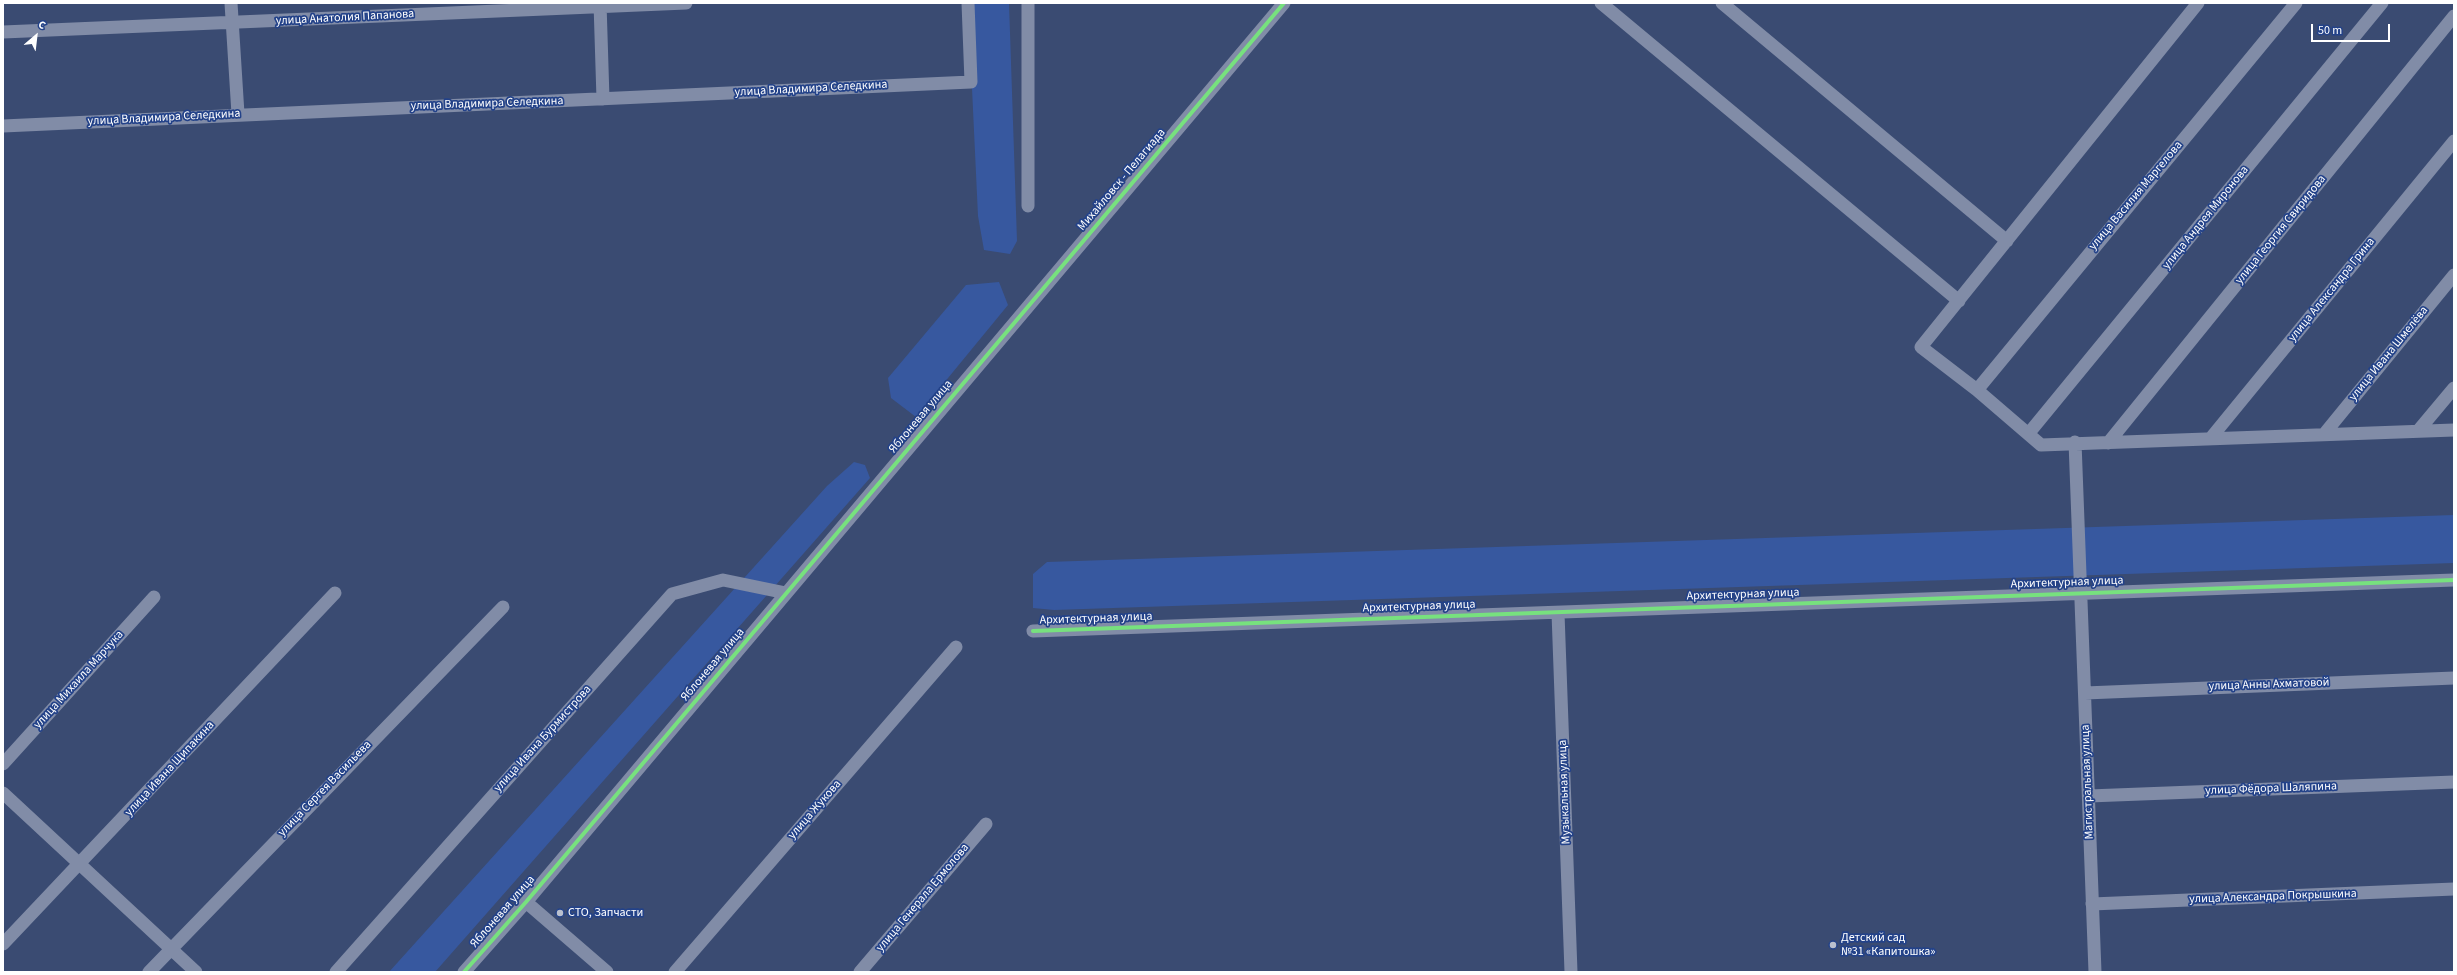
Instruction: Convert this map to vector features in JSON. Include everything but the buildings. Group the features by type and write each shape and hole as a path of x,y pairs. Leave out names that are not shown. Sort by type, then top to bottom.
{"street":[{"path":"231,3 238,114"},
{"name":"улица Анатолия Папанова","path":"3,32 232,24 600,5 686,3"},
{"name":"улица Владимира Селедкина","path":"3,126 238,114 971,82 968,3"},
{"path":"1028,3 1028,206"},
{"name":"Михайловск - Пелагиада","path":"975,370 1284,3"},
{"path":"1601,3 1959,301"},
{"path":"1722,3 2007,240"},
{"path":"2198,3 1921,347 1977,390 2041,445 2074,442 2108,443 2325,433 2454,430"},
{"name":"улица Василия Маргелова","path":"1977,390 2296,3"},
{"name":"улица Андрея Миронова","path":"2029,434 2382,3"},
{"path":"600,5 603,99"},
{"name":"улица Георгия Свиридова","path":"2108,443 2454,16"},
{"name":"улица Александра Грина","path":"2210,439 2454,141"},
{"name":"улица Ивана Шмелёва","path":"2325,433 2454,275"},
{"name":"Яблоневая улица","path":"464,972 526,902 975,370"},
{"path":"2418,431 2454,388"},
{"name":"Магистральная улица","path":"2074,442 2095,972"},
{"name":"улица Ивана Бурмистрова","path":"336,972 672,594 724,580 786,593"},
{"name":"Архитектурная улица","path":"1033,631 1558,613 2081,592 2454,580"},
{"name":"улица Ивана Щипакина","path":"3,944 336,593"},
{"name":"улица Михаила Марчука","path":"3,764 154,597"},
{"name":"улица Сергея Васильева","path":"149,972 503,607"},
{"name":"Музыкальная улица","path":"1558,613 1571,972"},
{"name":"улица Жукова","path":"675,972 956,647"},
{"name":"улица Анны Ахматовой","path":"2085,693 2454,678"},
{"name":"улица Фёдора Шаляпина","path":"2089,796 2454,782"},
{"path":"3,793 196,972"},
{"name":"улица Генерала Ермолова","path":"860,972 986,824"},
{"name":"улица Александра Покрышкина","path":"2092,904 2454,889"},
{"path":"526,902 607,972"}],"shaded area":[{"path":"968,3 1009,3 1017,241 1010,254 984,250 978,216"},
{"path":"999,282 1008,305 916,417 891,398 888,378 966,285"},
{"path":"854,462 865,465 870,478 435,972 389,972 827,486"},
{"path":"2454,515 2454,563 1054,610 1033,608 1033,574 1047,562"}],"cycle path":[{"path":"464,972 526,902 1284,3"},
{"path":"1033,631 2454,580"}],"place":[{"name":"СТО, Запчасти","path":"560,913"},
{"name":"Детский сад №31 «Капитошка»","path":"1833,945"}]}
